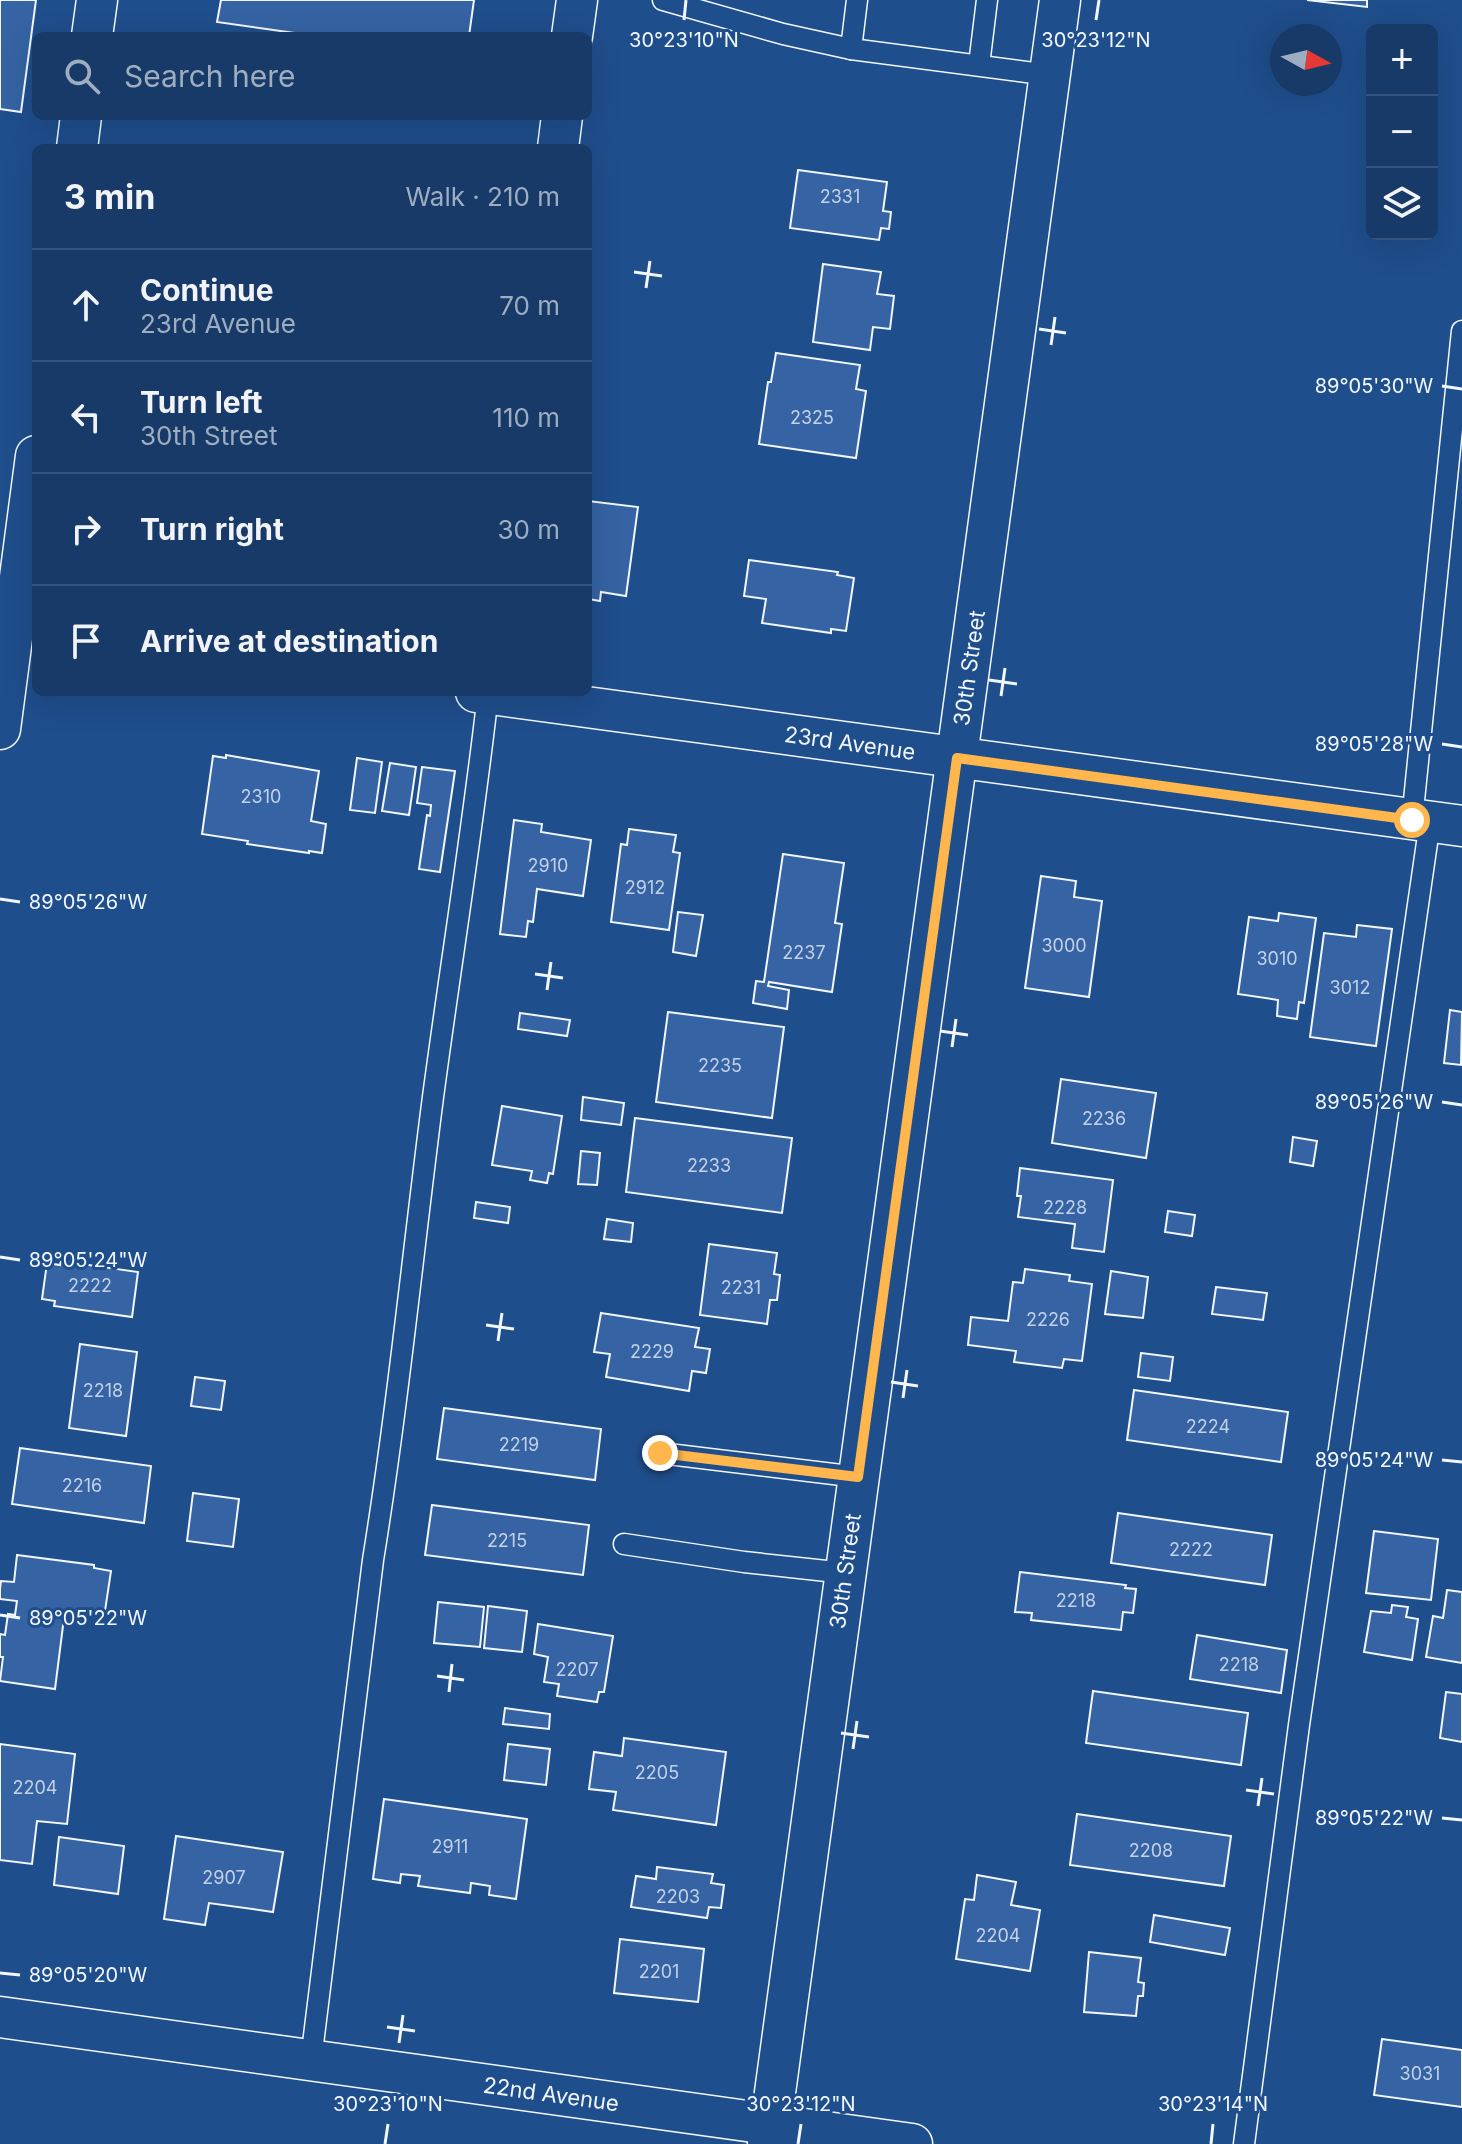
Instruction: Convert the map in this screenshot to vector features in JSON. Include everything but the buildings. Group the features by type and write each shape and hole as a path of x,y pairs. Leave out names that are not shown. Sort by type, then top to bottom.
{"street":[{"path":"93,32 97,0"},
{"path":"573,32 577,0"},
{"name":"30th Street","path":"769,2134 1060,0"},
{"path":"78,144 80,120"},
{"path":"558,144 562,120"},
{"path":"0,729 16,630 32,491"},
{"name":"23rd Avenue","path":"506,696 1435,823"},
{"name":"22nd Avenue","path":"0,2017 311,2060 769,2134 912,2144"}],"lane":[{"path":"663,0 783,34 851,49 1049,75"},
{"path":"851,49 857,0"},
{"path":"979,65 987,0"},
{"path":"1244,2144 1299,1725 1435,823 1462,331"},
{"path":"311,2060 433,1097 479,779 484,696"},
{"path":"660,1453 858,1477"},
{"path":"624,1544 845,1573"}],"route":[{"path":"660,1453 858,1477 957,758 1412,820"}]}
